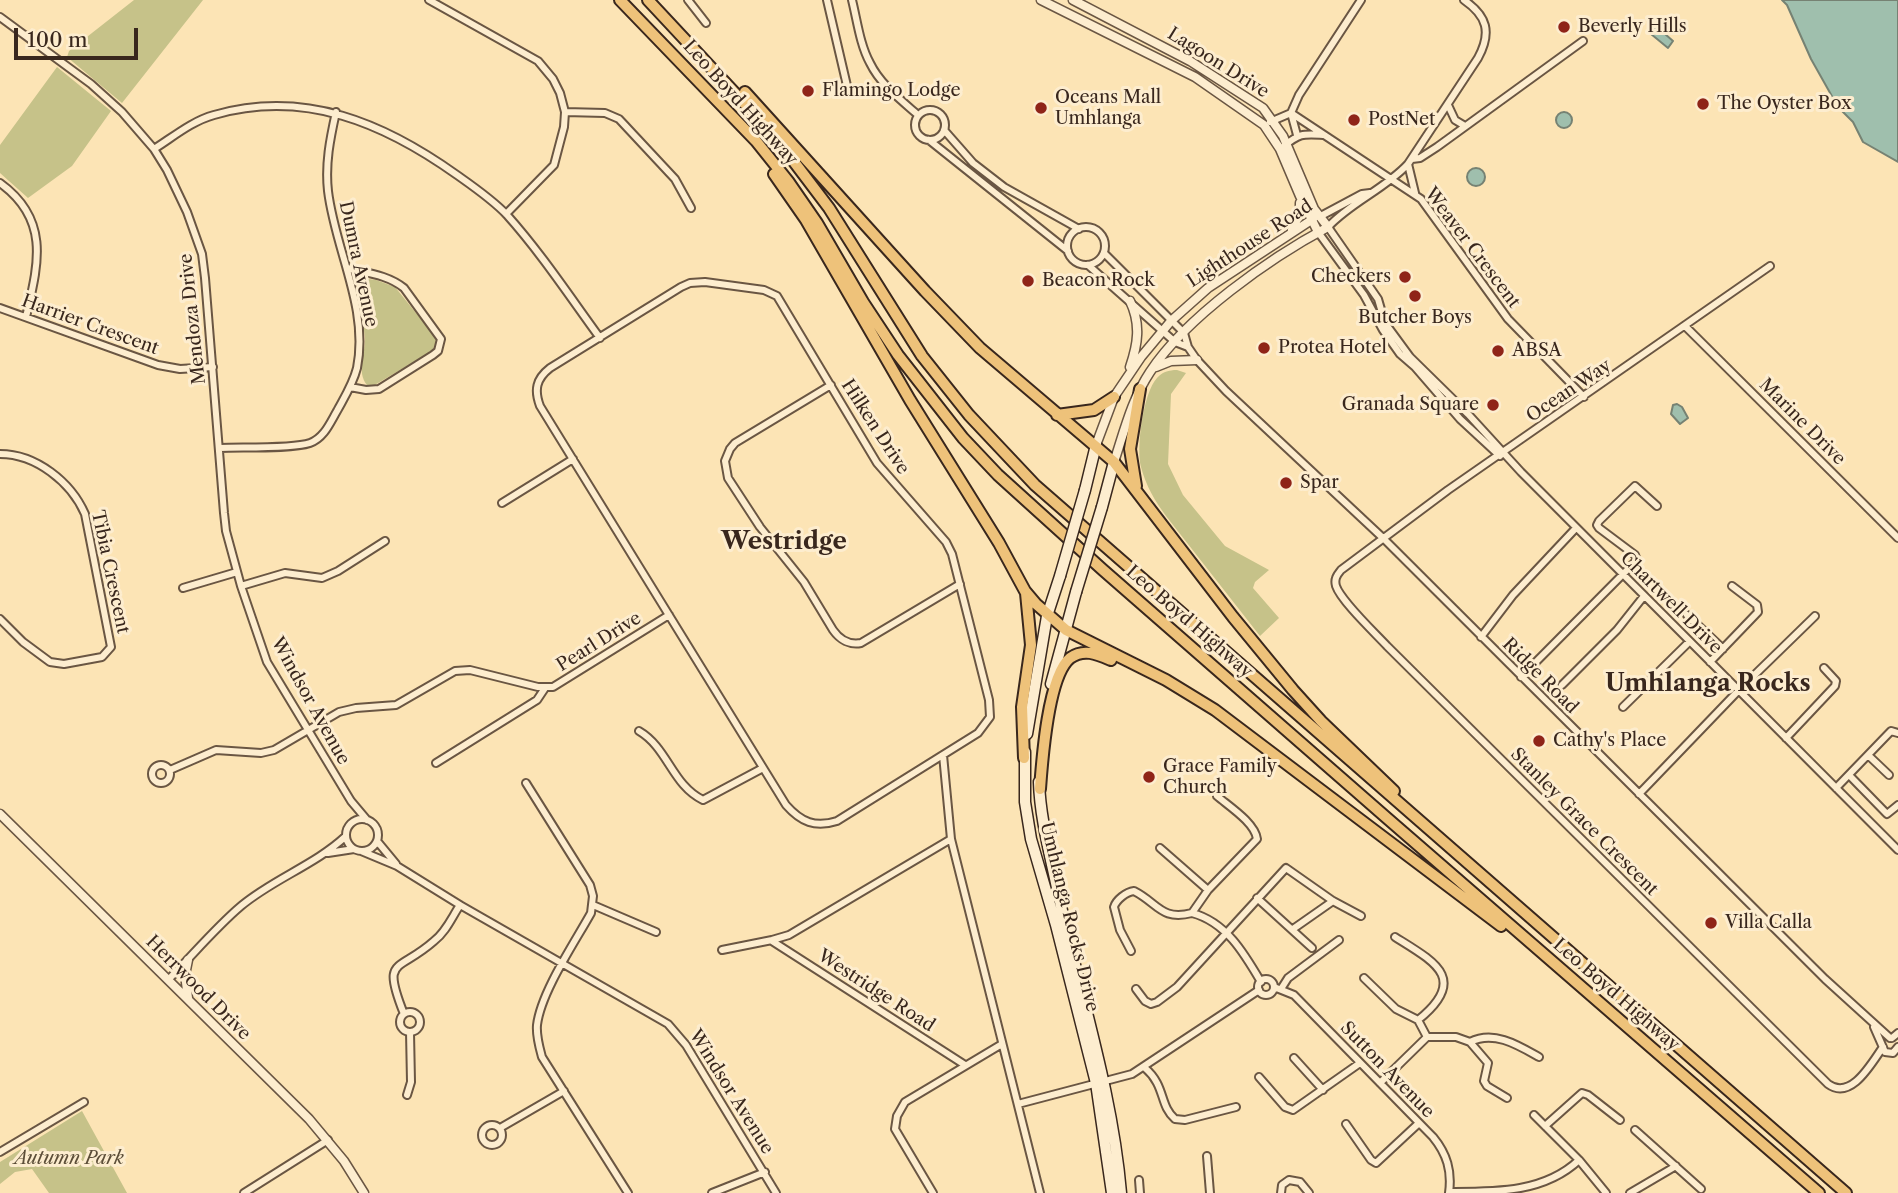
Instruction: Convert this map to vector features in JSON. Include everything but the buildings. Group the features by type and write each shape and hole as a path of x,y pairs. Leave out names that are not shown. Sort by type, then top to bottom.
{"highway":[{"name":"Leo Boyd Highway","path":"620,0 756,141 788,181 817,223 870,312 927,394 998,475 1103,570 1819,1193"},
{"name":"Leo Boyd Highway","path":"648,0 773,134 829,208 922,356 969,415 1008,457 1123,563 1846,1193"},
{"path":"648,0 702,47 744,90 925,291 980,348 1114,462 1233,617 1321,721 1514,903"},
{"path":"716,99 806,220 910,400 999,542 1025,591 1047,616 1066,630 1166,680 1214,710 1574,981"},
{"path":"1138,492 1130,449 1140,388"},
{"path":"1057,415 1094,411 1114,397"},
{"path":"1024,758 1022,707 1031,645 1025,591"},
{"path":"1040,789 1045,734 1055,692 1064,665 1077,654 1098,654 1214,710"}],"main road":[{"name":"Umhlanga Rocks Drive","path":"1096,445 1047,616 1032,692 1024,758 1025,802 1031,839 1100,1082 1112,1193"},
{"name":"Umhlanga Rocks Drive","path":"1114,462 1043,718 1039,762 1043,817 1121,1193"}],"street":[{"path":"429,0 538,61 557,86 565,112 563,138 554,165 506,214"},
{"path":"701,0 690,3 706,23"},
{"path":"827,0 848,89"},
{"path":"852,0 868,60 897,96 918,115"},
{"name":"Lagoon Drive","path":"1041,0 1195,78 1264,125 1283,147 1315,219 1318,232"},
{"name":"Lagoon Drive","path":"1073,0 1191,61 1263,108 1273,120 1300,196 1315,219 1328,227"},
{"path":"1297,135 1292,113 1299,95 1361,0"},
{"path":"1415,193 1410,162 1478,58 1486,40 1483,18 1464,0"},
{"name":"Mendoza Drive","path":"0,17 110,100 154,149 167,170 187,212 202,254 220,448"},
{"path":"1108,35 1115,22"},
{"path":"1410,162 1420,158 1583,41"},
{"path":"1157,58 1163,47"},
{"path":"1222,95 1228,85"},
{"path":"1448,105 1455,120 1465,126"},
{"path":"154,149 202,119 228,112 273,107 317,108 336,112 387,132 432,157 506,214 600,338"},
{"path":"929,140 939,138 944,130 943,116 935,110 926,110 918,115 915,124 917,133 1068,251 1073,260 1088,265 1175,342 1188,347"},
{"name":"Dumra Avenue","path":"220,448 313,442 328,426 351,387 359,343 347,268 328,187 327,158 336,112"},
{"path":"565,112 605,113 619,119 675,179 691,208"},
{"path":"1264,125 1292,113"},
{"name":"Weaver Crescent","path":"1292,113 1415,193 1427,204 1508,319 1584,397"},
{"path":"944,130 972,163 1004,187 1079,229"},
{"path":"1283,147 1297,135 1323,135"},
{"name":"Lighthouse Road","path":"1114,462 1140,388 1150,371 1175,342 1213,305 1247,278 1328,227 1370,193 1394,179 1410,162"},
{"path":"0,183 16,196 29,214 37,243 38,267 26,317"},
{"name":"Lighthouse Road","path":"1096,445 1114,397 1171,321 1208,288 1288,235 1362,194 1370,193"},
{"path":"1288,235 1300,213 1300,196"},
{"name":"Chartwell Drive","path":"1328,227 1378,299 1385,323 1410,357 1501,453"},
{"path":"1068,251 1071,235 1079,229 1090,228 1100,233 1105,242 1104,253 1098,261 1088,265"},
{"name":"Chartwell Drive","path":"1318,232 1364,295 1400,354 1415,366 1453,411 1513,464 1898,850"},
{"path":"1104,253 1184,333"},
{"name":"Ocean Way","path":"1384,539 1409,518 1501,453 1770,267"},
{"path":"347,268 382,276 399,284 441,339 438,351 379,389 351,387"},
{"name":"Hilken Drive","path":"705,282 764,290 777,296 831,385 885,474 946,542 952,554 991,709 983,729 837,821 826,824 807,823 793,813 763,768 540,405 536,387 550,368 690,283 705,282"},
{"path":"1125,379 1138,339 1136,317 1130,301"},
{"name":"Harrier Crescent","path":"0,308 158,365 180,369 212,367"},
{"name":"Marine Drive","path":"1685,326 1898,538"},
{"name":"Ridge Road","path":"1184,333 1188,347 1197,360 1226,391 1384,539 1873,1025 1896,1041"},
{"path":"1150,371 1171,361 1197,360"},
{"path":"831,385 730,449 725,470 734,488 760,527 804,582 833,630 850,643 861,643 960,584"},
{"name":"Windsor Avenue","path":"220,448 223,513 241,586 267,662 351,800 367,820"},
{"name":"Tibia Crescent","path":"0,454 18,457 48,470 68,487 80,504 85,514 111,639 109,651 102,657 64,664 50,662 23,642 0,619"},
{"path":"502,503 573,459"},
{"path":"1521,677 1623,575 1637,557 1599,528 1598,523 1635,486 1657,506"},
{"path":"1481,637 1513,594 1576,528"},
{"name":"Stanley Grace Crescent","path":"1384,539 1340,570 1336,580 1344,598 1380,638 1828,1084 1839,1090 1848,1088 1871,1064 1883,1045"},
{"path":"241,586 285,573 322,578 385,541"},
{"path":"183,588 237,572"},
{"path":"1710,662 1758,612 1757,606 1732,586"},
{"path":"1562,685 1617,630 1644,596"},
{"name":"Pearl Drive","path":"170,770 216,750 267,753 348,709 396,705 455,671 470,670 545,688 560,683 669,615"},
{"path":"1687,615 1723,649"},
{"path":"1639,794 1815,615"},
{"path":"1623,707 1689,642"},
{"path":"1786,738 1835,686 1836,681 1824,668"},
{"path":"436,763 537,700 545,688"},
{"path":"639,731 658,745 685,789 703,800 763,768"},
{"path":"1836,788 1891,731 1898,733"},
{"path":"943,755 951,839 1040,1193"},
{"path":"1868,755 1889,775"},
{"path":"1849,775 1887,814 1898,805"},
{"path":"526,783 586,877 593,897 591,913 542,1005 537,1026 538,1042 542,1056 628,1193"},
{"path":"1192,913 1208,890 1258,837 1240,816 1217,796"},
{"name":"Windsor Avenue","path":"351,800 352,822"},
{"name":"Herrwood Drive","path":"0,814 328,1140 364,1193"},
{"path":"328,853 370,849 377,841 375,826 367,820 352,822 348,826 346,836 350,846 358,850"},
{"path":"168,980 241,906 328,853 346,836"},
{"path":"722,950 789,935 951,839"},
{"name":"Windsor Avenue","path":"377,841 397,866"},
{"path":"1160,848 1208,890"},
{"name":"Windsor Avenue","path":"358,850 397,866 660,1019 677,1033 776,1193"},
{"path":"1136,989 1147,1003 1157,1002 1177,987 1286,868 1333,901 1361,916"},
{"path":"1018,1104 1132,1074 1145,1068 1245,997 1259,990 1261,982 1241,948 1207,918 1192,913 1172,916 1159,910 1138,893 1129,892 1114,907 1120,930 1130,951"},
{"path":"1257,898 1312,948"},
{"path":"1293,929 1333,901"},
{"path":"404,1014 414,1012 420,1020 419,1027 410,1032 403,1030 400,1024 404,1014 394,991 393,975 402,961 427,947 442,934 460,905"},
{"path":"593,905 656,932"},
{"path":"1395,937 1434,964 1444,980 1445,985 1437,1003 1418,1020"},
{"name":"Westridge Road","path":"772,940 965,1065"},
{"path":"1259,990 1270,994 1339,940"},
{"path":"188,960 185,982 189,1001"},
{"path":"1364,978 1396,1009 1418,1020 1427,1037"},
{"name":"Sutton Avenue","path":"1261,982 1270,980 1278,988 1294,995 1440,1146 1450,1173 1450,1193"},
{"name":"Ridge Road","path":"1873,1025 1889,1053"},
{"path":"407,1095 411,1082 410,1032"},
{"path":"1380,1083 1427,1037 1456,1037 1470,1042 1489,1063 1485,1084 1507,1098"},
{"path":"1470,1042 1486,1038 1506,1040 1539,1057"},
{"path":"1883,1045 1896,1041"},
{"name":"Stanley Grace Crescent","path":"1871,1064 1889,1053 1896,1041"},
{"path":"933,1193 895,1129 897,1116 905,1102 1002,1044"},
{"path":"1889,1053 1898,1059"},
{"path":"1294,1058 1323,1090"},
{"path":"1259,1077 1285,1107 1291,1110 1360,1063"},
{"path":"1145,1068 1156,1079 1167,1110 1175,1119 1185,1120 1237,1107"},
{"path":"500,1128 564,1091"},
{"path":"1545,1126 1581,1093 1588,1095 1620,1120"},
{"path":"0,1152 84,1102"},
{"path":"1534,1115 1579,1160 1606,1193"},
{"path":"1346,1124 1371,1160 1376,1163 1419,1123"},
{"path":"1635,1130 1701,1189"},
{"path":"244,1193 328,1140"},
{"path":"1207,1156 1210,1193"},
{"path":"1450,1193 1493,1193 1517,1189 1557,1177 1579,1160"},
{"path":"1630,1193 1676,1166"},
{"path":"712,1193 765,1172"},
{"path":"1139,1180 1140,1193"},
{"path":"1281,1193 1282,1185 1289,1180 1300,1182 1309,1193"}],"green space":[{"path":"134,0 203,0 122,103 67,57 69,51"},
{"path":"57,67 111,111 72,166 28,198 0,173 0,145"},
{"path":"361,278 395,287 437,339 432,351 373,386 367,385 362,374 365,337 357,291"},
{"path":"1177,370 1186,373 1171,394 1168,464 1183,495 1225,546 1269,570 1255,582 1253,588 1279,618 1260,636 1166,516 1151,493 1143,474 1140,434 1144,408 1152,385 1159,376"},
{"name":"Autumn Park","path":"82,1111 127,1193 49,1193 32,1169 15,1172 0,1184 0,1162"}],"shaded area":[{"path":"1782,0 1898,0 1898,162 1863,142 1853,122 1838,107 1811,59 1787,5"},
{"path":"1657,27 1673,41 1668,48 1651,34 1653,28"},
{"path":"1561,112 1567,112 1572,120 1570,126 1561,128 1556,123 1556,117"},
{"path":"1476,168 1482,171 1485,177 1482,183 1476,186 1470,183 1467,177 1470,171"},
{"path":"1677,404 1688,418 1680,424 1671,414 1673,405"}],"place":[{"name":"Beverly Hills","path":"1564,27"},
{"name":"Flamingo Lodge","path":"808,91"},
{"name":"The Oyster Box","path":"1703,104"},
{"name":"Oceans Mall Umhlanga","path":"1041,108"},
{"name":"PostNet","path":"1354,120"},
{"name":"Checkers","path":"1405,277"},
{"name":"Beacon Rock","path":"1028,281"},
{"name":"Butcher Boys","path":"1415,296"},
{"name":"Protea Hotel","path":"1264,348"},
{"name":"ABSA","path":"1498,351"},
{"name":"Granada Square","path":"1493,405"},
{"name":"Spar","path":"1286,483"},
{"name":"Cathy's Place","path":"1539,741"},
{"name":"Grace Family Church","path":"1149,777"},
{"name":"Villa Calla","path":"1711,923"}],"district":[{"name":"Westridge","path":"784,542"},
{"name":"Umhlanga Rocks","path":"1708,684"}]}
